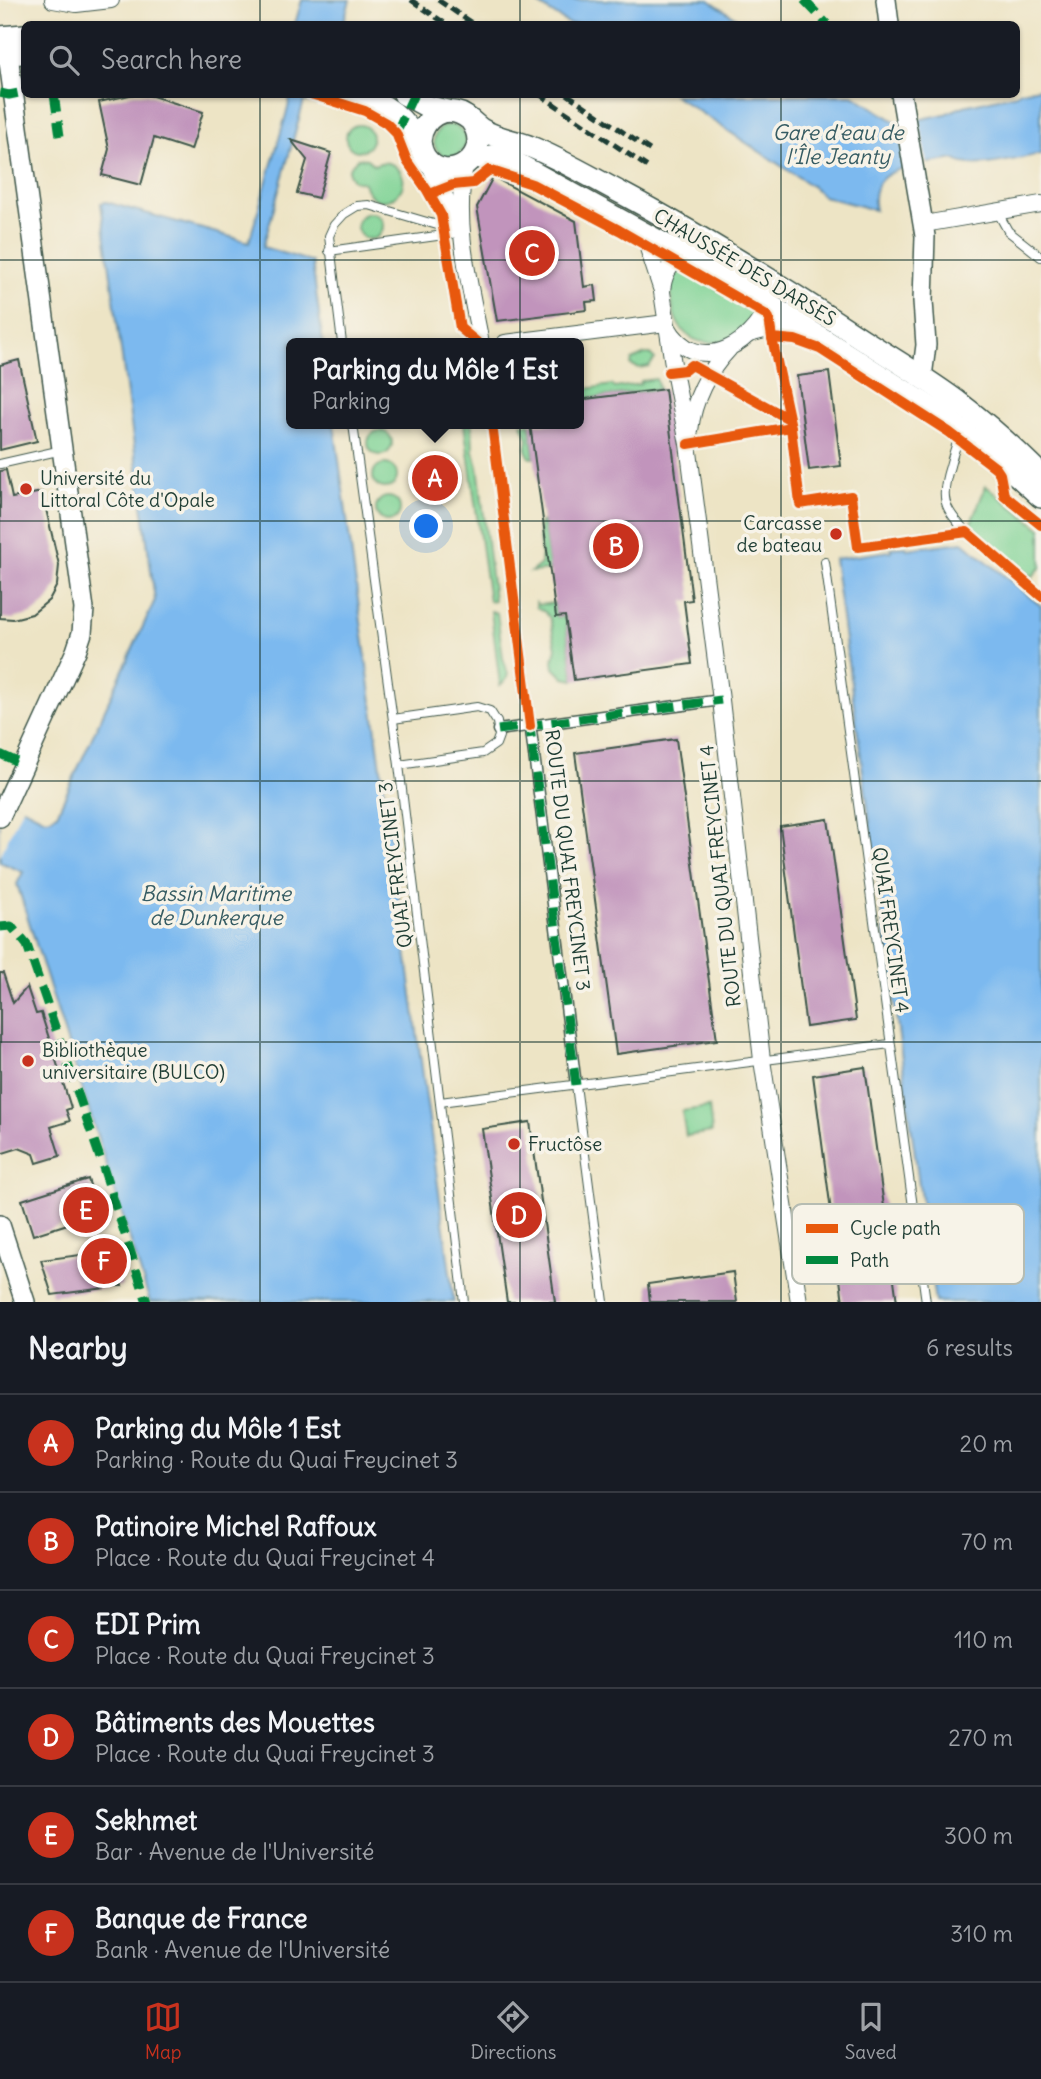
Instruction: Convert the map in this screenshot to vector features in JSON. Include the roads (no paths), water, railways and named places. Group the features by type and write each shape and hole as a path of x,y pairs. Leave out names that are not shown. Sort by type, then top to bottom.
{"main road":[{"path":"366,98 396,113 409,127 424,154 437,167 447,169 469,161 477,149 478,138 471,121 459,113 426,106 411,98"},
{"path":"424,154 421,133 425,124 433,116 447,111"},
{"name":"CHAUSSÉE DES DARSES","path":"471,121 494,136 538,150 723,249 961,404 1041,475"},
{"name":"CHAUSSÉE DES DARSES","path":"469,161 493,156 516,163 769,304 962,430 1041,497"}],"street":[{"path":"53,0 76,4 111,0"},
{"path":"886,0 889,21"},
{"path":"0,817 76,651 83,625 83,599 11,45"},
{"path":"901,99 926,248 923,301 926,345 922,377"},
{"path":"424,154 443,189 461,232"},
{"path":"469,161 461,188 461,232 480,338"},
{"path":"924,224 1041,204"},
{"name":"ROUTE DU QUAI FREYCINET 4","path":"638,229 647,245 663,292 688,444 721,700 762,1060 792,1256"},
{"path":"663,292 663,280 668,270 684,255 699,249 723,249"},
{"path":"747,335 765,314 769,304 772,290 769,278"},
{"path":"545,338 666,323 682,344 697,352 716,353 730,348"},
{"path":"747,335 772,328 813,332"},
{"name":"ROUTE DU QUAI FREYCINET 4","path":"688,444 703,386 713,368 730,348 747,335"},
{"name":"ROUTE DU QUAI FREYCINET 3","path":"493,429 576,1085"},
{"path":"498,730 721,700"},
{"path":"0,1225 25,1302"},
{"name":"ROUTE DU QUAI FREYCINET 4","path":"796,1284 799,1302"}],"lane":[{"path":"341,338 329,236 334,225 350,209 362,205 379,207 461,232"},
{"path":"998,211 1008,231 1041,257"},
{"path":"329,251 461,232"},
{"name":"QUAI FREYCINET 3","path":"354,429 399,765 464,1302"},
{"path":"962,430 947,476 944,496 949,512 967,532"},
{"name":"CHAUSSÉE DES DARSES","path":"1004,440 1041,466"},
{"path":"0,464 63,450"},
{"name":"QUAI FREYCINET 4","path":"824,562 912,1204"},
{"path":"393,719 477,707 493,714 498,730 496,744 484,753 399,765"},
{"path":"440,1102 890,1044"},
{"name":"ROUTE DU QUAI FREYCINET 3","path":"576,1085 604,1302"},
{"name":"QUAI FREYCINET 4","path":"923,1284 926,1302"}],"water":[{"path":"302,0 350,0 344,21 296,21"},
{"path":"532,0 709,0 740,21 564,21"},
{"name":"Gare d'eau de l'Île Jeanty","path":"1041,88 1041,154 983,164 962,163 954,159 899,170 887,175 879,183 874,195 875,210 823,196 679,98 858,98 899,124 999,98 1020,98 1021,91"},
{"name":"Bassin Maritime de Dunkerque","path":"290,98 324,98 322,105 304,101 263,247 312,262 322,338 286,338 286,429 335,429 454,1302 150,1302 17,884 23,872 0,862 0,796 45,819 57,814 155,600 101,203 106,202 249,242"},
{"path":"963,542 1041,606 1041,1302 935,1302 933,1284 1024,1284 1024,1204 922,1204 834,559 891,551 891,548 907,549"}],"railway":[{"path":"411,0 442,21"},
{"path":"438,0 469,21"},
{"path":"545,98 649,168"},
{"path":"573,98 651,151"}],"place":[{"name":"EDI Prim","path":"532,253"},
{"name":"Parking du Môle 1 Est","path":"435,478"},
{"name":"Université du Littoral Côte d'Opale","path":"26,489"},
{"name":"Carcasse de bateau","path":"836,534"},
{"name":"Patinoire Michel Raffoux","path":"616,546"},
{"name":"Bibliothèque universitaire (BULCO)","path":"28,1061"},
{"name":"Fructôse","path":"514,1144"},
{"name":"Sekhmet","path":"86,1210"},
{"name":"Bâtiments des Mouettes","path":"519,1215"},
{"name":"Banque de France","path":"104,1261"}]}
